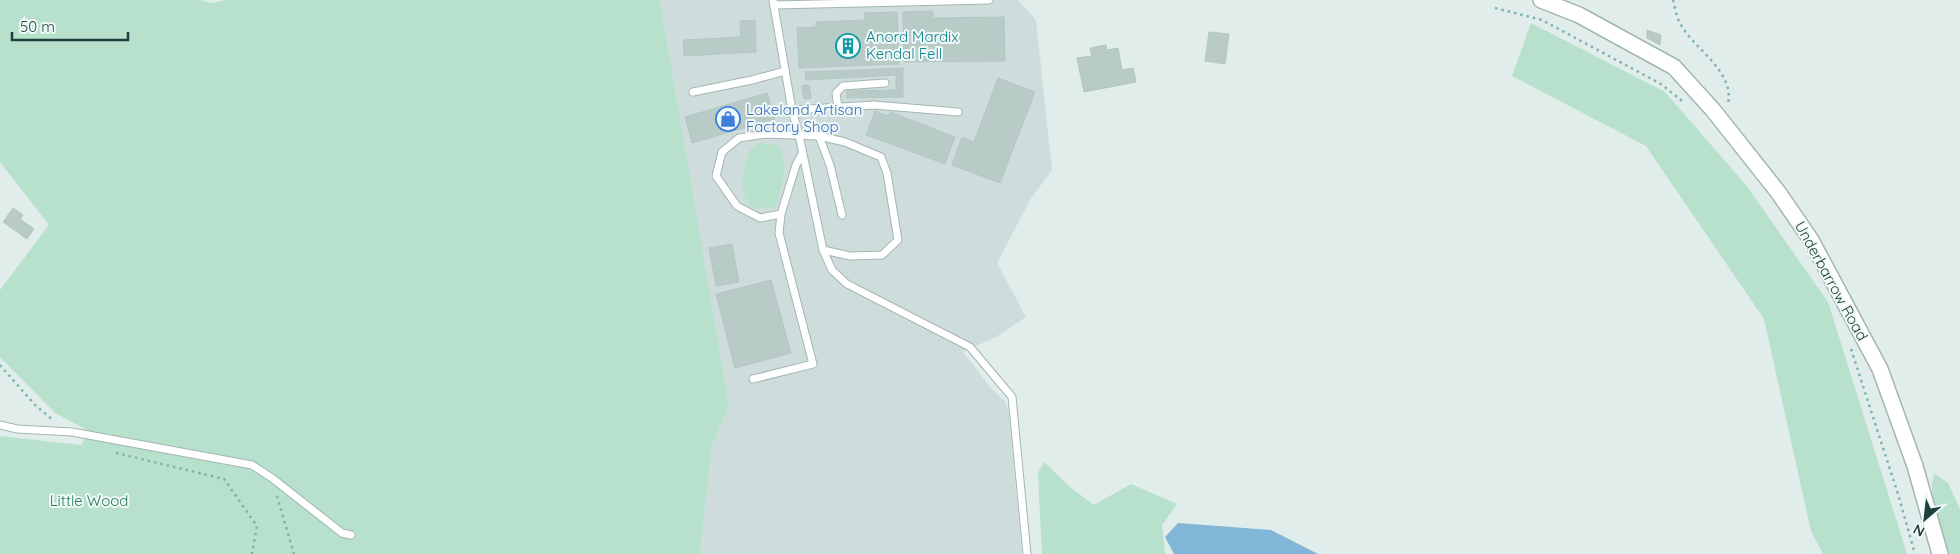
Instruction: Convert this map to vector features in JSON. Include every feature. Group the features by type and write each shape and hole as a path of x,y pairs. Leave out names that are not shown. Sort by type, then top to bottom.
{"street":[{"name":"Underbarrow Road","path":"1541,0 1579,15 1674,67 1724,124 1778,192 1811,240 1880,369 1915,466 1940,554"}],"lane":[{"path":"989,0 773,2 792,110 823,250 832,270 847,284 970,347 1012,397 1027,554"},
{"path":"693,92 785,71"},
{"path":"838,108 836,93 843,86 885,83"},
{"path":"792,110 874,105 958,112"},
{"path":"781,214 760,218 736,206 716,176 722,152 739,138 768,134 819,136 845,142 881,157 887,173 898,240 882,255 850,256 823,250"},
{"path":"819,136 830,165 842,215"},
{"path":"753,379 813,364 779,233 781,214 796,165 802,154"},
{"path":"0,425 17,429 72,432 252,466 272,478 342,534 351,535"}],"path":[{"path":"1673,0 1680,22 1694,42 1720,71 1727,85 1729,98 1724,124"},
{"path":"1495,8 1542,20 1661,84 1683,101"},
{"path":"1848,342 1898,494 1915,554"},
{"path":"272,478 294,554"}],"shaded area":[{"path":"660,0 1018,0 1036,20 1052,170 1030,200 997,263 1026,317 996,337 963,352 991,388 1006,402 1009,415 1022,554 700,554 712,446 729,405"}],"green space":[{"name":"Little Wood","path":"0,0 200,0 211,3 226,0 660,0 729,405 712,446 700,554 0,554 0,436 82,445 87,430 55,413 0,357 0,290 49,225 0,162"},
{"path":"1531,23 1665,92 1746,185 1828,302 1907,554 1823,554 1811,531 1764,319 1646,146 1512,76"},
{"path":"759,143 778,145 784,159 784,174 776,205 773,208 751,207 746,199 742,185 743,171 750,149"},
{"path":"1044,462 1070,487 1094,505 1131,484 1177,504 1162,525 1165,554 1042,554 1038,473"},
{"path":"1934,473 1948,483 1960,509 1960,554 1949,554 1939,525 1932,493"}],"water":[{"path":"1178,523 1271,530 1318,554 1174,554 1165,537"}],"building":[{"path":"933,11 933,18 1004,17 1005,61 904,62 903,12"},
{"name":"Anord Mardix Kendal Fell","path":"897,12 899,64 799,68 797,28 816,27 816,22 865,20 864,13"},
{"path":"755,20 756,52 684,56 683,40 741,37 740,21"},
{"path":"1647,30 1661,35 1660,45 1647,38"},
{"path":"1209,32 1229,34 1225,64 1205,61"},
{"path":"1106,45 1107,50 1118,48 1122,70 1133,68 1136,82 1084,92 1077,58 1092,56 1090,48"},
{"path":"903,68 903,97 847,98 847,91 896,90 896,75 806,80 805,72"},
{"path":"998,78 1035,92 1000,183 952,165 962,137 974,142"},
{"path":"809,85 811,98 804,99 802,86"},
{"path":"767,93 775,119 692,143 685,117"},
{"path":"875,111 888,116 890,112 955,137 945,164 866,135"},
{"path":"13,208 23,215 20,219 34,229 27,239 3,222"},
{"path":"732,244 739,282 716,286 709,248"},
{"path":"771,280 791,353 735,368 716,294"}],"place":[{"name":"Anord Mardix Kendal Fell","path":"848,46"},
{"name":"Lakeland Artisan Factory Shop","path":"728,119"}]}
